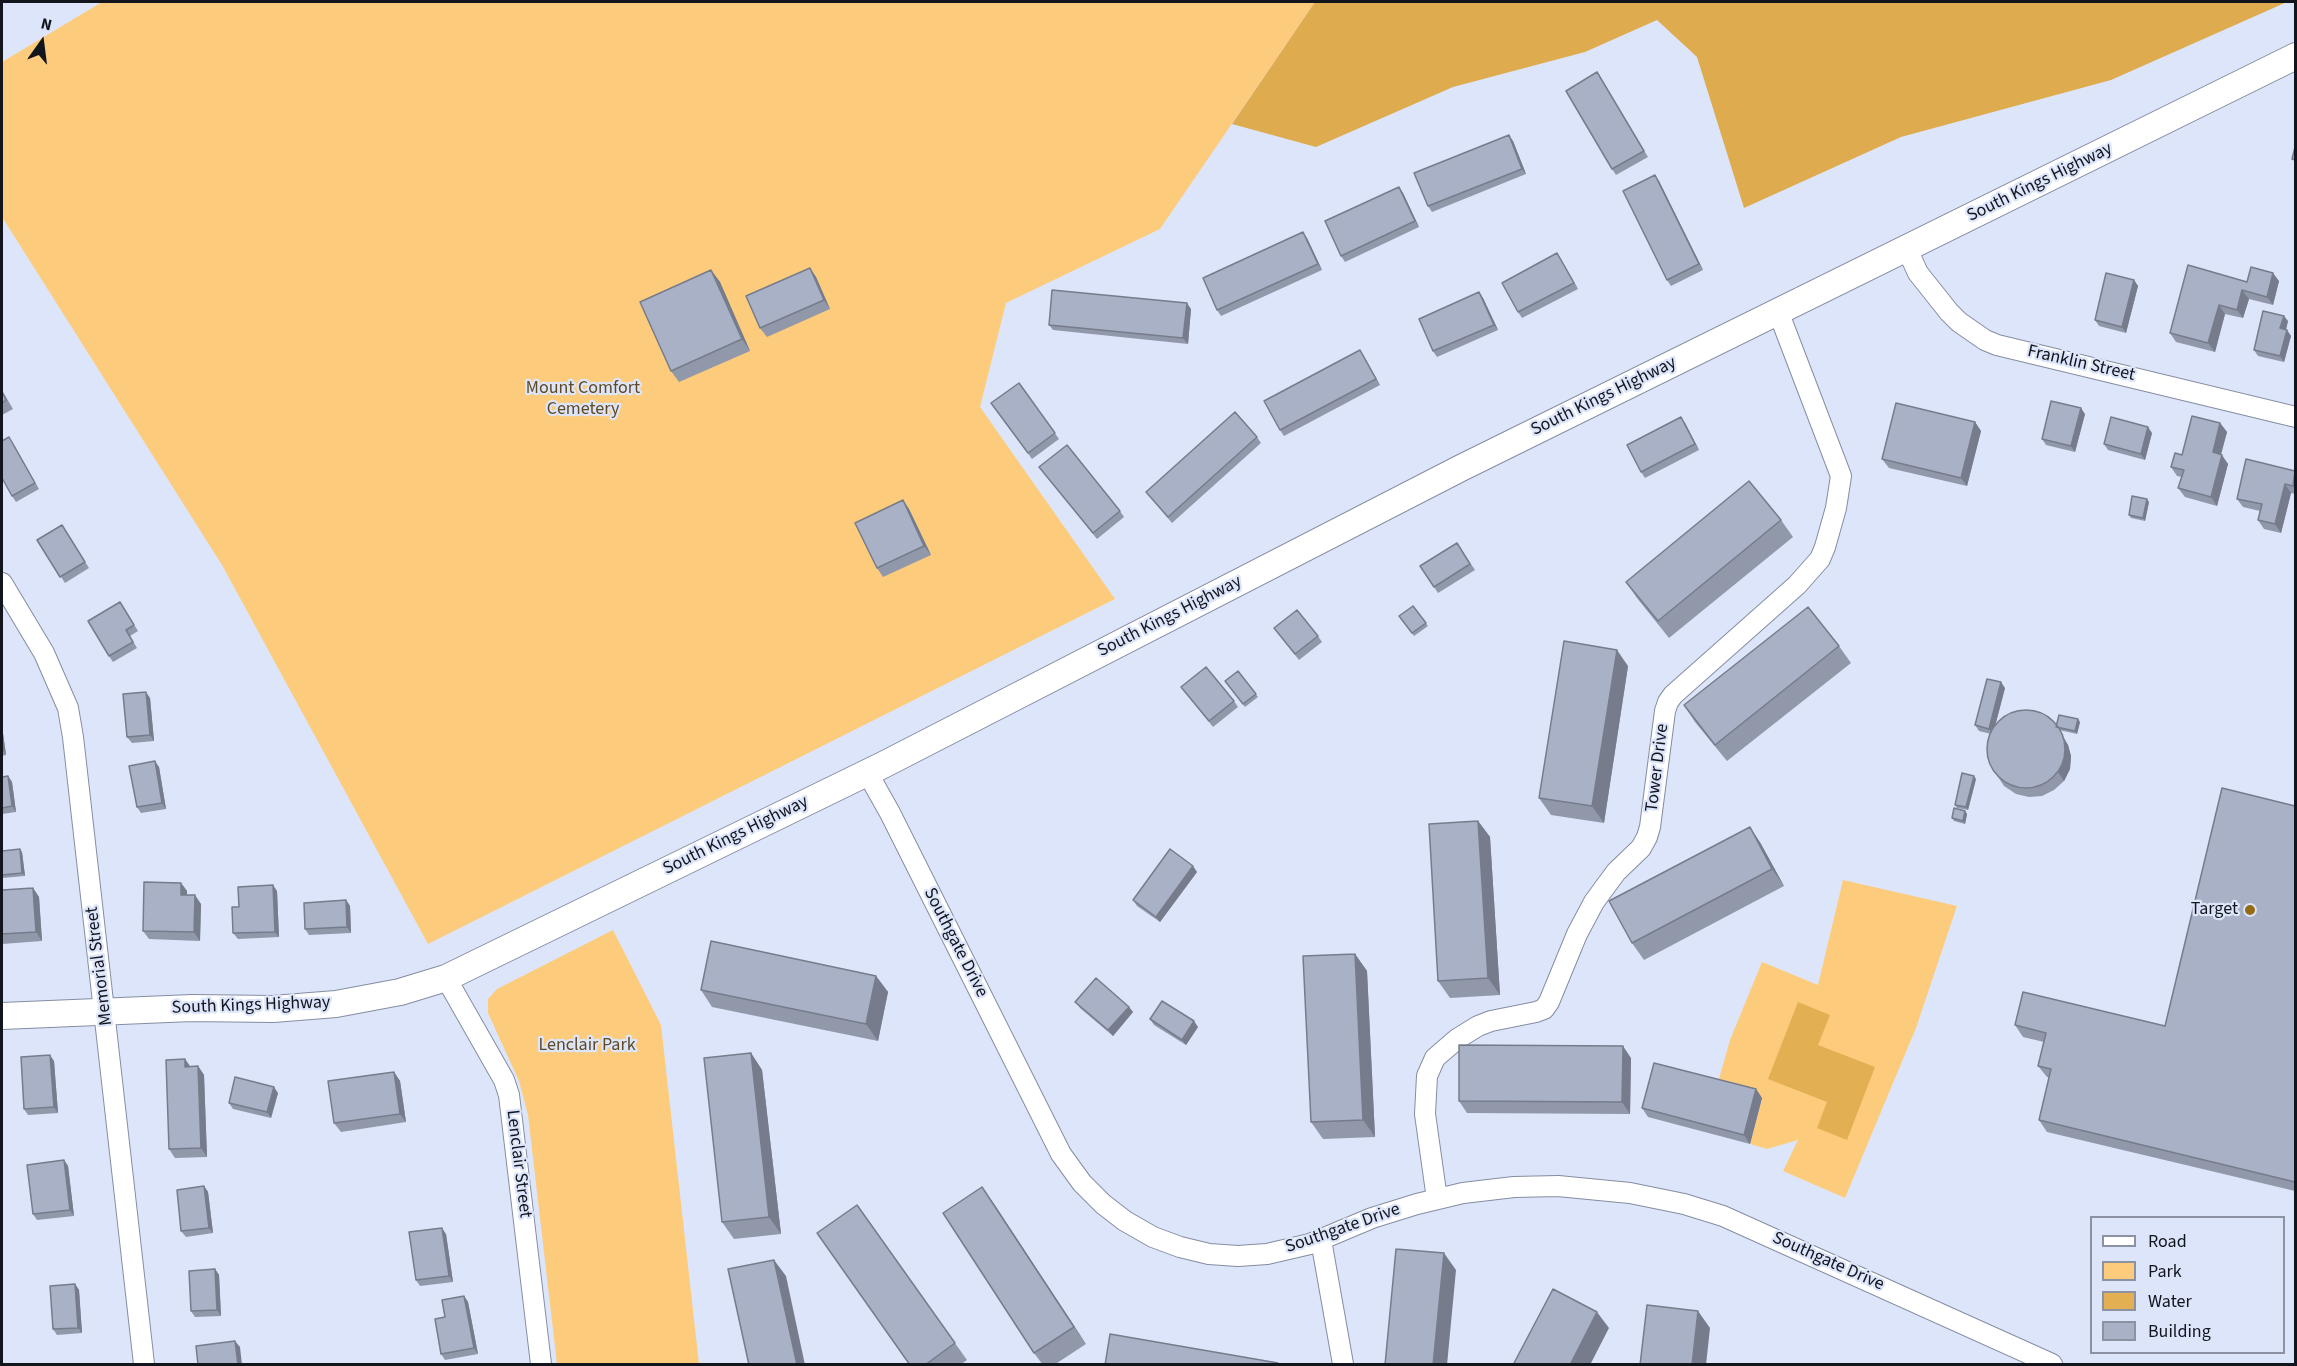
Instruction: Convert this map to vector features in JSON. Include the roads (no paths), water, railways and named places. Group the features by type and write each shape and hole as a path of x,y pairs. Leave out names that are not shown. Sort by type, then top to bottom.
{"main road":[{"name":"South Kings Highway","path":"2,1016 192,1008 273,1009 336,1004 400,992 446,978 867,772 1461,468 2295,56"}],"street":[{"name":"Franklin Street","path":"1907,249 1918,273 1949,312 1984,340 2295,417"},
{"name":"Tower Drive","path":"1437,1199 1425,1114 1427,1076 1435,1058 1457,1039 1478,1026 1544,1009 1577,934 1594,902 1616,872 1641,848 1647,837 1668,702 1673,695 1797,585 1820,559 1825,547 1836,508 1840,476 1778,311"},
{"name":"Memorial Street","path":"2,583 44,653 68,708 105,1011 144,1365"},
{"name":"Southgate Drive","path":"867,772 1061,1154 1089,1190 1125,1221 1153,1237 1209,1254 1238,1256 1267,1254 1294,1249 1372,1218 1463,1193 1514,1187 1558,1186 1630,1193 1684,1204 1722,1216 2052,1365"},
{"name":"Lenclair Street","path":"446,978 504,1080 509,1095 541,1365"},
{"path":"1321,1240 1343,1365"}],"water":[{"path":"1798,1002 1830,1015 1818,1045 1875,1067 1847,1140 1817,1128 1827,1102 1768,1079"}],"place":[{"name":"Target","path":"2250,910"}],"park label":[{"name":"Mount Comfort Cemetery","path":"583,399"},
{"name":"Lenclair Park","path":"587,1046"}]}
